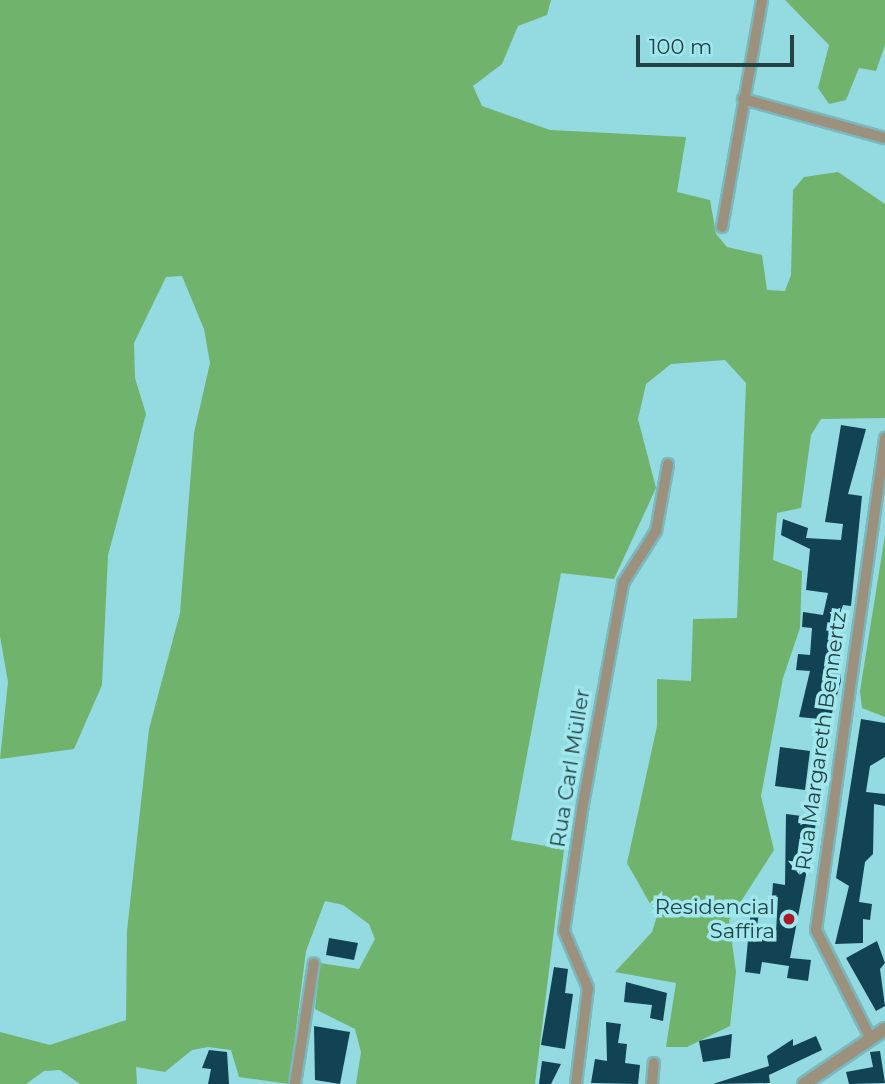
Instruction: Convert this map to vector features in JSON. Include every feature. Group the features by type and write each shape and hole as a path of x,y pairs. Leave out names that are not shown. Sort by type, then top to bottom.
{"street":[{"path":"722,227 762,0"},
{"path":"743,99 885,138"},
{"name":"Rua Margareth Bennertz","path":"871,1039 816,930 885,438"},
{"name":"Rua Carl Müller","path":"576,1084 588,988 567,952 569,893 623,583 656,531 668,464"},
{"path":"295,1084 314,963"},
{"path":"810,1082 885,1029"},
{"path":"652,1084 654,1063"}],"green space":[{"path":"0,0 551,0 547,15 518,26 502,64 473,86 482,106 550,130 686,137 677,192 710,200 716,234 727,247 762,255 767,290 785,291 791,275 793,190 804,177 838,172 885,204 885,418 821,419 811,435 801,508 777,513 773,560 802,571 800,628 783,678 761,796 774,850 729,920 736,972 730,1026 687,1047 666,1047 676,983 615,972 652,932 657,916 627,863 657,726 657,679 691,681 693,619 737,618 746,383 725,360 671,364 646,384 638,419 656,488 614,579 561,573 511,840 564,849 535,1084 356,1084 361,1052 355,1029 315,1009 320,963 359,969 375,939 369,924 343,905 325,901 306,951 289,1084 239,1077 231,1050 208,1047 192,1050 165,1072 136,1067 137,1084 80,1084 60,1070 44,1071 26,1084 0,1084 0,1032 50,1045 126,1020 127,931 149,729 180,613 194,433 210,363 204,329 182,276 166,277 134,343 135,378 146,414 108,555 102,685 74,749 0,759 8,682 0,636"},
{"path":"785,0 885,0 885,45 876,71 859,68 846,100 829,104 818,88 829,45"},
{"path":"885,535 885,717 862,708 860,691"}],"building":[{"path":"841,425 866,429 848,494 862,496 851,606 843,605 836,625 833,656 841,657 841,681 830,720 799,717 810,671 796,670 798,654 810,655 812,628 802,627 803,612 823,615 828,593 806,590 810,549 781,535 783,519 808,528 806,538 841,540 843,524 825,522"},
{"path":"861,719 885,723 885,757 870,766 866,792 885,794 885,806 874,804 873,854 865,862 859,902 872,904 870,920 863,919 863,943 835,944 849,886 836,878"},
{"path":"780,747 810,751 805,790 775,786"},
{"path":"786,814 817,818 790,958 811,960 808,981 787,978 789,966 762,962 760,974 745,972 749,929 776,932 778,897 772,896 773,883 785,885"},
{"path":"752,904 760,905 757,927 749,926"},
{"path":"329,938 358,943 354,960 326,955"},
{"path":"877,941 885,963 880,969 885,1006 876,1011 846,958"},
{"path":"554,967 568,969 565,993 573,994 565,1049 541,1045"},
{"path":"626,982 667,993 663,1021 650,1018 652,1005 624,1002"},
{"path":"606,1022 621,1024 618,1043 627,1044 625,1063 640,1065 638,1084 591,1083 595,1059 607,1061"},
{"path":"314,1026 350,1032 340,1084 315,1080"},
{"path":"732,1034 730,1058 703,1062 699,1041"},
{"path":"816,1036 822,1050 769,1075 770,1083 713,1084 769,1066 767,1056 793,1039 793,1046"},
{"path":"209,1050 227,1052 229,1084 208,1084 211,1069 202,1068"},
{"path":"880,1051 885,1083 849,1084 846,1072 873,1067 870,1052"},
{"path":"542,1061 561,1064 551,1084 539,1084"}],"place":[{"name":"Residencial Saffira","path":"789,919"}]}
